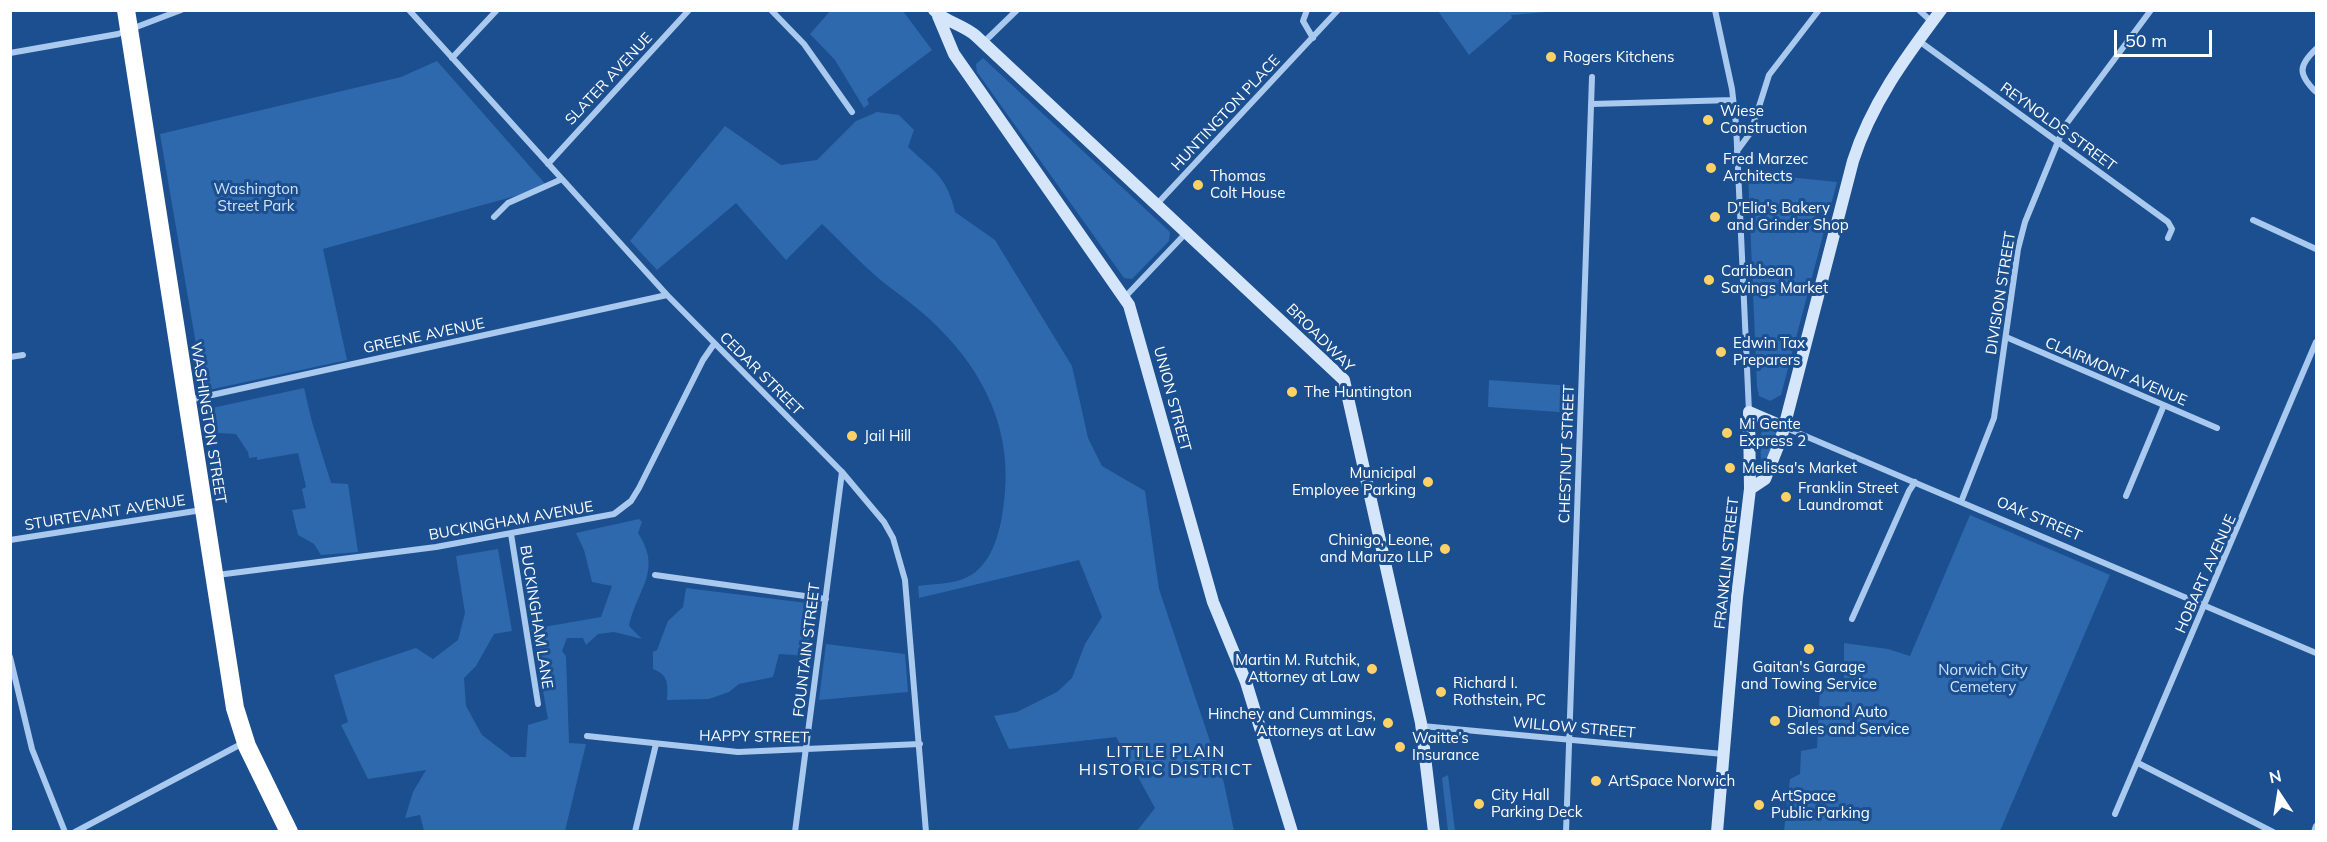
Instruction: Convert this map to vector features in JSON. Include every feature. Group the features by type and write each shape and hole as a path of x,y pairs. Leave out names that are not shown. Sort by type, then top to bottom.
{"highway":[{"name":"WASHINGTON STREET","path":"126,10 235,708 245,742 289,831"}],"main road":[{"path":"1750,489 1765,479 1770,471 1784,427 1858,143 1880,97 1941,10"},
{"name":"BROADWAY","path":"936,13 963,26 983,43 1344,380 1422,726 1434,831"},
{"name":"UNION STREET","path":"936,13 954,54 1125,297 1140,340 1213,602 1246,682 1292,831"},
{"name":"OAK STREET","path":"1749,412 1784,427"},
{"name":"FRANKLIN STREET","path":"1717,831 1750,489 1749,412"}],"street":[{"path":"10,53 130,31 181,10"},
{"name":"CEDAR STREET","path":"409,10 667,295 842,472 884,522 900,559 905,582 926,831"},
{"path":"452,58 497,10"},
{"name":"SLATER AVENUE","path":"548,164 688,10"},
{"path":"771,10 804,44 852,112"},
{"path":"983,43 1017,10"},
{"path":"1306,10 1303,21 1313,38"},
{"name":"HUNTINGTON PLACE","path":"1157,204 1338,10"},
{"name":"FRANKLIN STREET","path":"1715,10 1733,100 1749,412"},
{"path":"1737,151 1751,132 1769,75 1819,10"},
{"path":"1919,10 1932,22"},
{"name":"DIVISION STREET","path":"1961,502 1994,418 2021,236 2067,124 2151,10"},
{"name":"REYNOLDS STREET","path":"1919,41 2171,225 2172,230 2168,238"},
{"path":"2316,49 2304,61 2302,68 2305,80 2316,92"},
{"name":"CHESTNUT STREET","path":"1566,831 1592,77"},
{"path":"1592,104 1733,100"},
{"path":"494,217 508,203 562,179"},
{"path":"2253,220 2316,249"},
{"path":"1125,297 1187,232"},
{"name":"GREENE AVENUE","path":"186,401 667,295"},
{"name":"CLAIRMONT AVENUE","path":"2006,337 2217,428"},
{"name":"HOBART AVENUE","path":"2115,814 2206,606 2316,342"},
{"name":"BUCKINGHAM AVENUE","path":"213,575 408,551 605,517 623,508 639,488 703,360 714,344"},
{"path":"10,357 23,355"},
{"path":"2126,496 2164,405"},
{"name":"OAK STREET","path":"1784,427 2316,653"},
{"name":"FOUNTAIN STREET","path":"795,831 842,472"},
{"path":"1852,619 1908,491 1915,482"},
{"name":"STURTEVANT AVENUE","path":"10,540 203,510"},
{"name":"BUCKINGHAM LANE","path":"511,534 538,704"},
{"path":"655,575 826,599"},
{"path":"10,657 32,749 65,831"},
{"name":"WILLOW STREET","path":"1422,726 1723,754"},
{"name":"HAPPY STREET","path":"587,736 738,752 920,744"},
{"path":"75,831 245,742"},
{"path":"635,831 656,744"},
{"path":"2138,763 2273,831"},
{"path":"2314,831 2316,826"}],"green space":[{"path":"831,10 903,11 932,50 867,99 869,104 864,108 835,60 810,34"},
{"path":"1572,10 1511,15 1512,18 1469,55 1438,11"},
{"path":"983,58 1170,232 1169,241 1132,279 1124,278 977,72 976,64"},
{"name":"Washington Street Park","path":"437,61 548,187 323,249 347,360 204,391 160,134 401,77"},
{"path":"877,112 899,115 914,130 908,147 938,175 948,190 955,212 995,240 1072,366 1088,438 1102,466 1145,491 1159,589 1224,783 1234,831 1137,831 1155,808 1116,737 1009,749 994,716 1017,712 1057,692 1072,678 1085,644 1102,617 1079,560 919,598 918,586 958,581 972,575 985,561 998,535 1006,481 1004,448 996,417 984,389 968,362 923,313 876,276 822,224 786,260 736,203 657,270 630,241 725,126 781,165 817,160 856,121"},
{"path":"1748,173 1837,182 1781,395 1770,401 1759,396 1757,387"},
{"path":"1489,380 1573,386 1572,413 1488,407"},
{"path":"304,388 331,483 348,484 358,552 321,555 314,544 298,535 292,510 306,508 302,489 306,487 298,453 257,460 257,457 249,458 248,452 236,434 218,433 212,408"},
{"path":"1769,428 1777,433 1764,466 1761,464 1760,436 1763,429"},
{"name":"Norwich City Cemetery","path":"1970,515 2110,575 2000,831 1784,831 1790,779 1800,774 1801,751 1817,748 1820,688 1844,686 1844,643 1888,649 1910,656"},
{"path":"639,519 642,522 638,533 645,546 648,569 629,626 642,639 614,632 598,634 586,645 583,638 567,638 562,651 566,656 569,743 586,744 565,831 424,831 420,815 405,818 413,792 426,770 368,779 341,725 348,722 334,675 416,648 433,659 458,640 465,613 456,556 498,549 512,631 494,634 476,666 464,678 466,706 482,735 511,757 526,757 528,725 548,719 532,629 601,617 612,586 592,582 584,550 576,533"},
{"path":"686,588 815,604 807,656 779,654 773,677 739,684 729,692 709,699 667,700 665,677 653,669 653,652 657,650 668,621 683,607"},
{"path":"826,644 905,654 908,692 819,700"},
{"path":"1448,775 1455,831 1448,831 1442,778"}],"place":[{"name":"Rogers Kitchens","path":"1551,57"},
{"name":"Wiese Construction","path":"1708,120"},
{"name":"Fred Marzec Architects","path":"1711,168"},
{"name":"Thomas Colt House","path":"1198,185"},
{"name":"D'Elia's Bakery and Grinder Shop","path":"1715,217"},
{"name":"Caribbean Savings Market","path":"1709,280"},
{"name":"Edwin Tax Preparers","path":"1721,352"},
{"name":"The Huntington","path":"1292,392"},
{"name":"Mi Gente Express 2","path":"1727,433"},
{"name":"Jail Hill","path":"852,436"},
{"name":"Melissa's Market","path":"1730,468"},
{"name":"Municipal Employee Parking","path":"1428,482"},
{"name":"Franklin Street Laundromat","path":"1786,497"},
{"name":"Chinigo, Leone, and Maruzo LLP","path":"1445,549"},
{"name":"Gaitan's Garage and Towing Service","path":"1809,649"},
{"name":"Martin M. Rutchik, Attorney at Law","path":"1372,669"},
{"name":"Richard I. Rothstein, PC","path":"1441,692"},
{"name":"Diamond Auto Sales and Service","path":"1775,721"},
{"name":"Hinchey and Cummings, Attorneys at Law","path":"1388,723"},
{"name":"Waitte’s Insurance","path":"1400,747"},
{"name":"ArtSpace Norwich","path":"1596,781"},
{"name":"City Hall Parking Deck","path":"1479,804"},
{"name":"ArtSpace Public Parking","path":"1759,805"}],"district":[{"name":"LITTLE PLAIN HISTORIC DISTRICT","path":"1166,761"}]}
